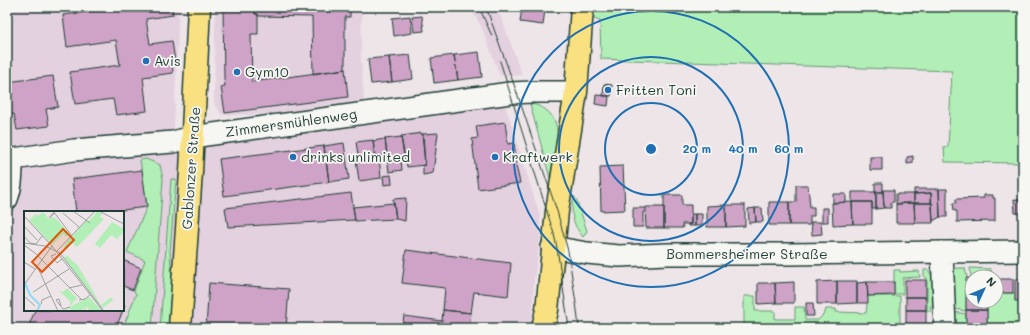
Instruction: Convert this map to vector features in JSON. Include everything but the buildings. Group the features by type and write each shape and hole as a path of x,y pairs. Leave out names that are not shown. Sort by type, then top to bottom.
{"main road":[{"name":"Gablonzer Straße","path":"180,328 191,172 199,7"},
{"path":"543,328 547,310 552,247 557,211 576,92 582,7"}],"street":[{"name":"Zimmersmühlenweg","path":"10,160 74,150 173,142 192,137 456,102 510,93 576,92"},
{"path":"7,199 10,191 12,175 10,160"},
{"name":"Bommersheimer Straße","path":"552,247 580,252 619,256 668,254 1023,251"},
{"path":"942,252 945,328"}],"shaded area":[{"path":"7,7 179,7 174,128 171,150 505,104 540,216 540,239 534,281 533,307 530,328 7,328"},
{"path":"215,7 362,7 361,59 365,113 222,115 214,104"},
{"path":"470,7 496,7 522,75 500,76 482,28"}],"green space":[{"path":"595,7 1023,7 1023,163 945,162 944,147 948,147 952,71 601,59 600,21 594,19"},
{"path":"530,104 540,106 548,112 556,124 557,139 550,178"},
{"path":"146,159 160,165 163,179 152,328 123,328 136,294 134,291 145,260 127,252 147,207 140,160"},
{"path":"171,179 176,179 170,251 172,282 168,328 160,328"},
{"path":"574,196 587,231 583,237 574,223 572,207"},
{"path":"965,268 964,309 966,309 966,311 955,309 955,269"},
{"path":"970,268 991,269 970,269"},
{"path":"894,270 900,270 900,272 919,271 920,277 903,278 903,294 894,294"},
{"path":"924,270 928,270 933,277 935,306 930,306 931,311 927,311 927,278 924,277"},
{"path":"1004,293 1015,293 1015,301 1023,300 1023,328 987,328 987,309 1004,309"},
{"path":"744,296 755,296 755,311 775,311 775,319 795,319 795,307 804,307 805,320 818,320 825,313 826,309 836,309 836,312 866,313 868,296 900,296 900,328 744,328"},
{"path":"954,312 966,314 966,328 953,328"}],"tram line":[{"path":"479,7 492,36"},
{"path":"486,7 557,211 568,251 579,328"},
{"path":"500,61 554,234 569,328"}],"place":[{"name":"Avis","path":"146,61"},
{"name":"Gym10","path":"237,72"},
{"name":"Fritten Toni","path":"608,90"},
{"name":"drinks unlimited","path":"293,157"},
{"name":"Kraftwerk","path":"495,157"}]}
